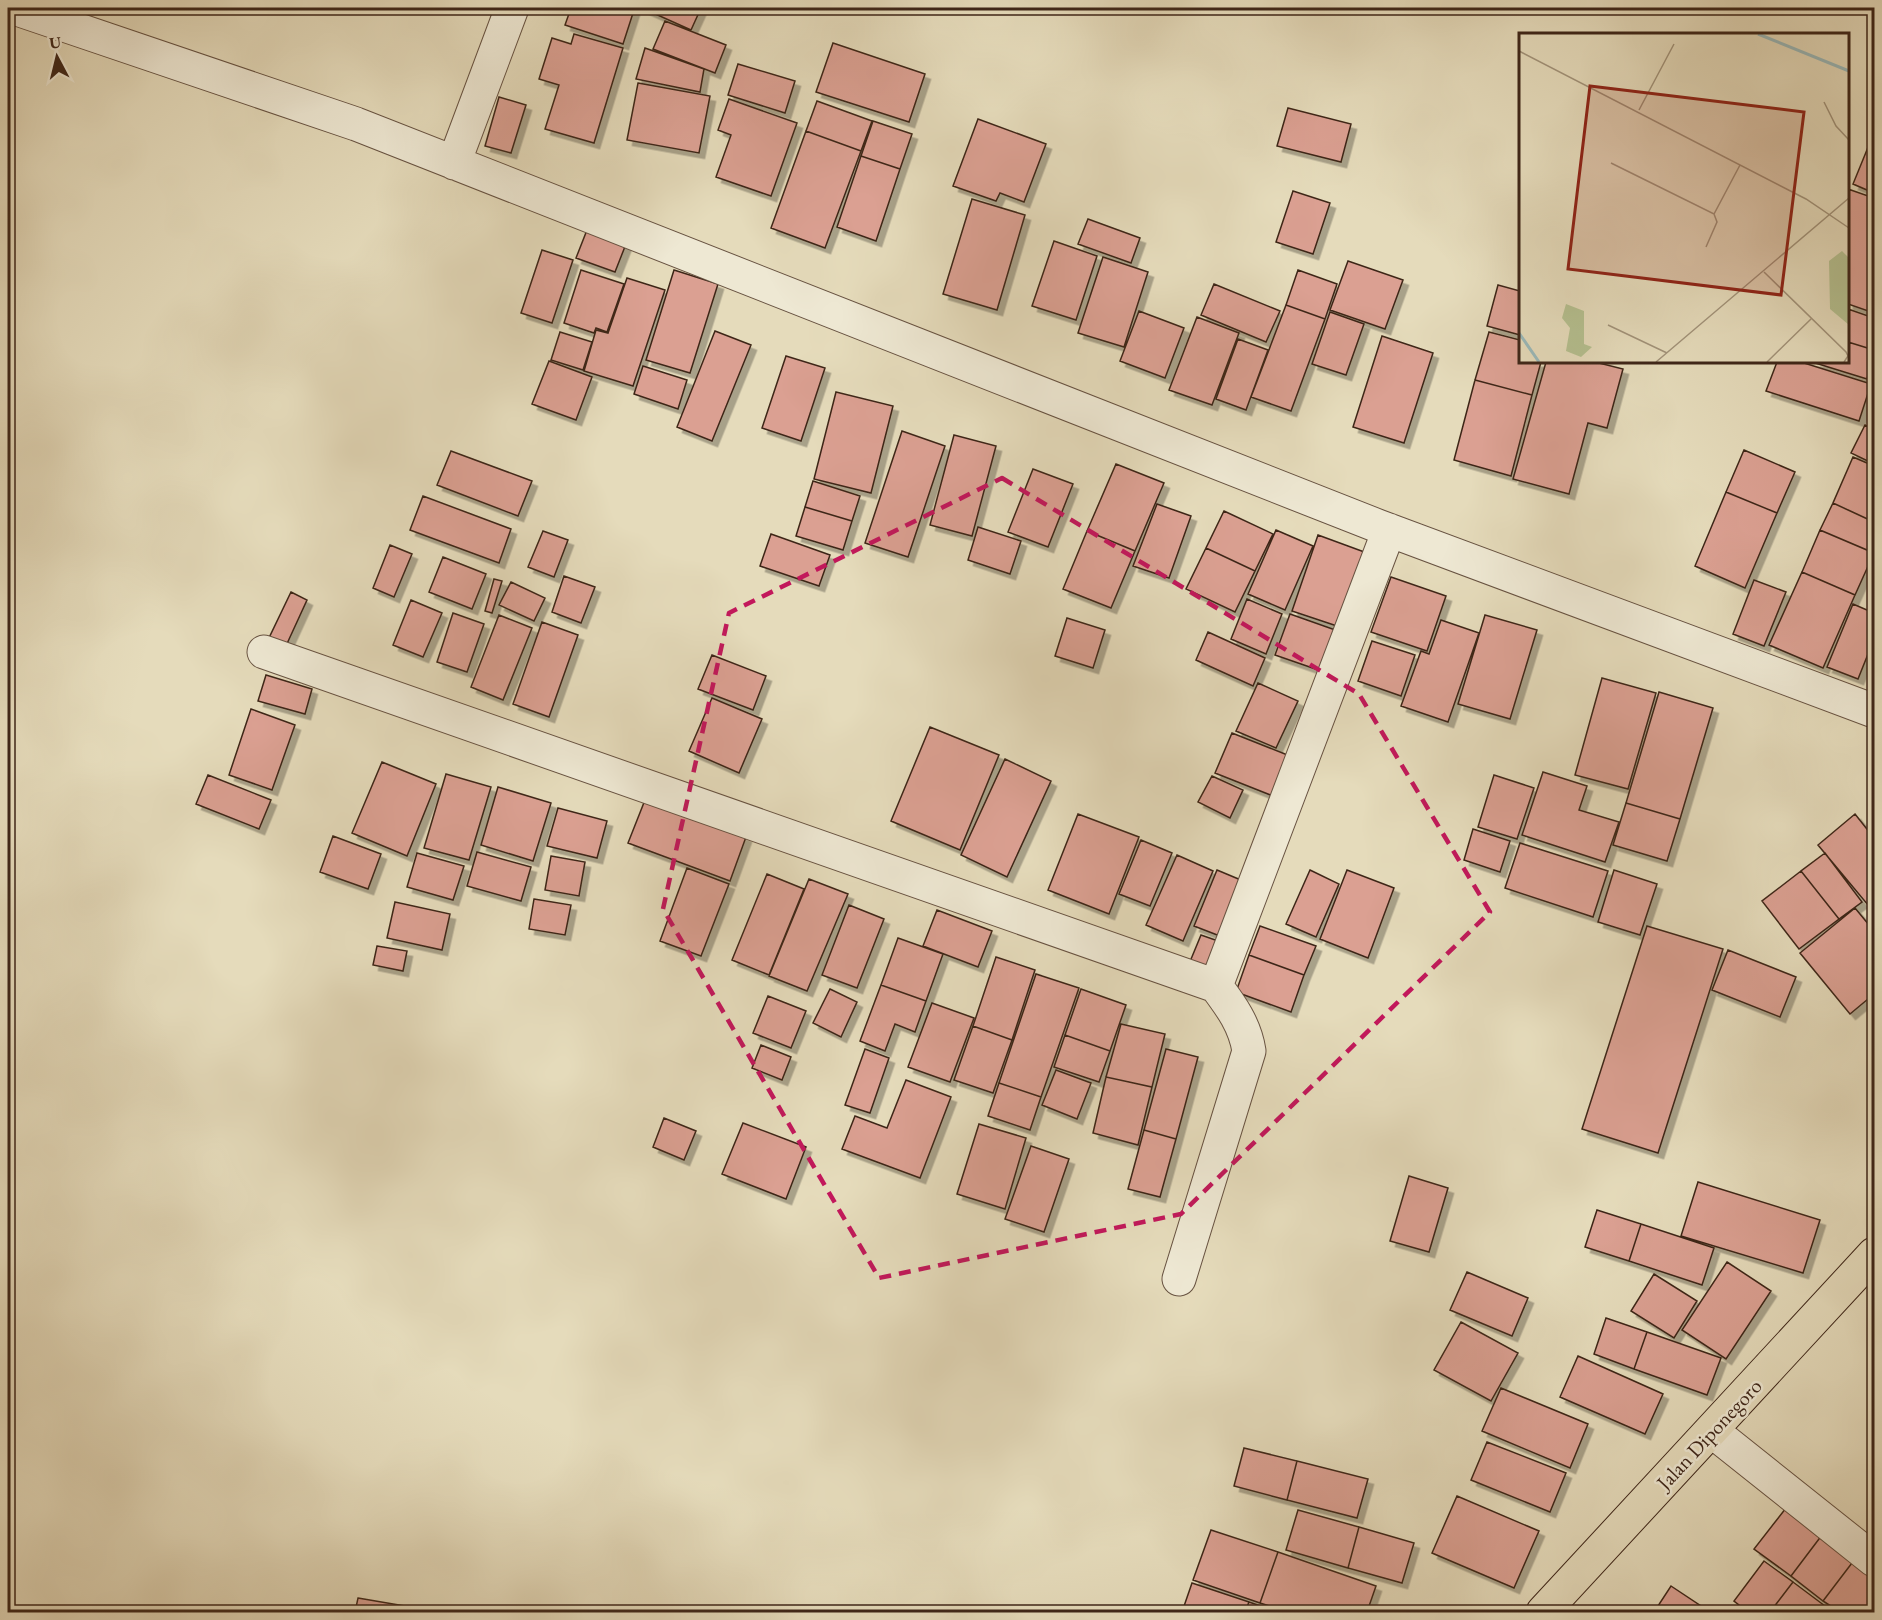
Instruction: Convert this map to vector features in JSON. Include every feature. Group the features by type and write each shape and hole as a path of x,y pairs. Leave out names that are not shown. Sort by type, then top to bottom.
{"main road":[{"name":"Jalan Diponegoro","path":"1543,1612 1875,1254"}],"street":[{"path":"14,8 345,120 1389,530 1875,711"},
{"path":"454,163 512,8"},
{"path":"1216,986 1389,530"},
{"path":"264,652 1216,986 1247,1033 1249,1051 1179,1279"},
{"path":"1712,1431 1875,1560"}],"highlighted area":[{"path":"1002,478 1359,694 1490,912 1181,1214 879,1278 663,909 729,613"}],"building":[{"path":"571,8 634,10 623,44 565,25"},
{"path":"642,8 701,8 691,30"},
{"path":"665,21 726,45 715,73 653,49"},
{"path":"574,34 623,48 594,143 545,129 559,85 539,79 552,38 571,44"},
{"path":"833,43 925,74 909,122 816,92"},
{"path":"645,48 704,69 700,92 636,79"},
{"path":"738,64 795,81 785,113 728,95"},
{"path":"638,83 710,96 699,153 627,140"},
{"path":"499,97 526,105 511,153 485,146"},
{"path":"729,99 797,123 771,196 716,177 731,135 718,130"},
{"path":"817,101 872,121 861,151 806,131"},
{"path":"1288,108 1351,124 1341,162 1277,146"},
{"path":"978,119 1046,144 1024,202 1000,193 996,201 953,186"},
{"path":"873,121 912,134 900,169 861,156"},
{"path":"806,131 861,151 825,248 771,228"},
{"path":"1871,140 1874,141 1874,193 1853,184"},
{"path":"861,156 900,169 876,241 837,227"},
{"path":"1849,189 1874,198 1874,313 1849,304"},
{"path":"1293,191 1330,203 1313,254 1276,242"},
{"path":"972,199 1025,215 997,310 943,294"},
{"path":"1088,219 1140,238 1131,263 1078,244"},
{"path":"587,230 626,244 615,272 576,258"},
{"path":"1054,241 1097,256 1076,320 1032,306"},
{"path":"542,250 573,260 552,323 521,313"},
{"path":"1103,257 1148,272 1124,347 1078,333"},
{"path":"1348,261 1403,280 1385,329 1330,310"},
{"path":"581,270 624,284 607,332 596,328 594,333 564,323"},
{"path":"674,270 718,284 690,373 646,360"},
{"path":"1298,270 1337,284 1325,319 1286,305"},
{"path":"627,278 665,290 633,386 584,371 596,330 608,333"},
{"path":"1214,284 1280,311 1266,342 1201,315"},
{"path":"1498,285 1519,291 1519,335 1487,326"},
{"path":"1286,305 1325,319 1291,411 1251,397"},
{"path":"1849,309 1874,318 1874,350 1849,342"},
{"path":"1139,311 1184,328 1165,378 1120,361"},
{"path":"1330,312 1364,324 1346,375 1312,364"},
{"path":"1197,317 1239,333 1212,405 1169,390"},
{"path":"715,331 751,345 712,441 677,427"},
{"path":"560,332 592,342 583,370 551,360"},
{"path":"1489,332 1519,340 1519,363 1541,363 1532,395 1475,380"},
{"path":"1382,336 1433,353 1404,443 1353,427"},
{"path":"1238,339 1268,350 1246,410 1216,399"},
{"path":"1849,342 1874,350 1867,379 1815,363 1849,363"},
{"path":"786,356 825,368 801,441 762,428"},
{"path":"549,361 592,377 576,420 532,404"},
{"path":"1546,363 1599,363 1623,369 1607,428 1588,423 1569,494 1513,479"},
{"path":"1777,363 1804,363 1871,384 1859,421 1766,391"},
{"path":"643,366 687,380 678,409 634,394"},
{"path":"1475,380 1532,395 1511,476 1454,460"},
{"path":"836,392 893,406 871,493 814,479"},
{"path":"1865,425 1874,430 1874,464 1851,453"},
{"path":"902,431 945,446 908,557 865,543"},
{"path":"954,435 996,446 972,536 930,525"},
{"path":"1744,450 1795,472 1777,513 1726,492"},
{"path":"451,451 532,481 518,516 437,485"},
{"path":"1853,457 1874,466 1874,522 1833,503"},
{"path":"1116,464 1164,483 1135,551 1087,531"},
{"path":"1033,469 1073,484 1048,547 1008,532"},
{"path":"813,481 860,496 852,521 805,507"},
{"path":"1726,492 1777,513 1745,588 1695,566"},
{"path":"423,496 511,529 499,563 410,530"},
{"path":"1833,503 1874,522 1874,553 1820,530"},
{"path":"1157,504 1191,516 1169,578 1133,566"},
{"path":"805,507 852,521 843,550 796,536"},
{"path":"1224,511 1273,534 1255,571 1206,548"},
{"path":"978,527 1021,541 1010,574 968,560"},
{"path":"1276,530 1313,546 1285,610 1248,594"},
{"path":"1820,530 1874,553 1855,595 1802,572"},
{"path":"543,531 568,540 554,577 528,567"},
{"path":"1087,531 1135,551 1111,608 1063,589"},
{"path":"771,534 830,555 819,586 760,566"},
{"path":"1318,535 1367,553 1340,627 1292,611"},
{"path":"390,545 412,554 394,597 373,588"},
{"path":"1206,548 1255,571 1235,612 1186,589"},
{"path":"443,557 486,574 472,609 429,592"},
{"path":"1802,572 1855,595 1823,668 1769,645"},
{"path":"564,576 595,587 581,623 552,612"},
{"path":"1391,577 1446,596 1427,651 1371,632"},
{"path":"494,579 502,581 492,613 485,611"},
{"path":"1754,580 1786,592 1764,646 1733,634"},
{"path":"511,582 545,598 534,621 499,605"},
{"path":"291,592 307,600 285,648 268,640"},
{"path":"1247,599 1282,614 1266,654 1231,639"},
{"path":"411,600 442,613 423,657 393,645"},
{"path":"1853,604 1874,613 1874,639 1858,679 1827,667"},
{"path":"453,613 484,624 467,672 437,662"},
{"path":"1290,614 1341,632 1327,673 1275,655"},
{"path":"499,615 532,628 503,700 471,687"},
{"path":"1485,615 1537,630 1510,719 1458,704"},
{"path":"1067,618 1105,630 1093,668 1055,656"},
{"path":"1441,620 1479,633 1448,722 1401,706 1421,651 1429,654"},
{"path":"542,622 578,635 549,717 513,704"},
{"path":"1208,632 1265,658 1253,686 1196,660"},
{"path":"1372,641 1415,655 1401,696 1358,681"},
{"path":"712,655 766,676 753,710 698,689"},
{"path":"266,675 312,689 305,714 258,701"},
{"path":"1602,678 1656,693 1628,789 1575,775"},
{"path":"1258,683 1298,701 1276,748 1236,731"},
{"path":"1659,692 1713,708 1680,819 1626,803"},
{"path":"712,698 762,719 739,773 689,751"},
{"path":"251,709 295,725 272,790 229,775"},
{"path":"930,727 999,755 960,850 891,821"},
{"path":"1232,733 1290,756 1273,796 1215,773"},
{"path":"1005,759 1051,781 1007,877 961,855"},
{"path":"382,762 436,784 407,856 352,833"},
{"path":"1543,772 1587,786 1579,810 1619,822 1605,862 1522,835"},
{"path":"446,774 491,787 469,860 424,848"},
{"path":"208,775 271,800 259,829 196,804"},
{"path":"1494,775 1534,788 1517,839 1478,827"},
{"path":"1212,776 1243,790 1230,818 1198,802"},
{"path":"498,787 551,803 533,861 481,845"},
{"path":"645,800 746,837 730,881 628,843"},
{"path":"1626,803 1680,819 1667,861 1613,845"},
{"path":"558,808 607,821 597,858 547,846"},
{"path":"1078,814 1139,837 1109,914 1048,890"},
{"path":"1855,814 1874,838 1874,899 1868,905 1818,845"},
{"path":"1473,829 1510,841 1500,872 1464,860"},
{"path":"333,836 381,854 368,889 320,872"},
{"path":"1141,840 1172,853 1150,906 1119,894"},
{"path":"1520,843 1608,871 1593,917 1505,888"},
{"path":"477,852 531,867 521,901 467,886"},
{"path":"417,853 464,866 453,900 407,887"},
{"path":"1825,853 1862,902 1839,919 1801,871"},
{"path":"1177,855 1213,871 1183,941 1146,925"},
{"path":"551,856 585,862 579,896 545,890"},
{"path":"687,868 729,884 701,956 660,941"},
{"path":"1217,870 1248,883 1225,938 1194,926"},
{"path":"1310,870 1339,884 1316,937 1286,924"},
{"path":"1347,870 1394,888 1368,958 1320,939"},
{"path":"1614,870 1657,884 1640,935 1598,922"},
{"path":"1801,871 1839,919 1799,949 1762,901"},
{"path":"767,874 804,889 769,975 732,960"},
{"path":"809,879 848,894 807,991 769,976"},
{"path":"534,899 571,905 565,935 529,929"},
{"path":"395,902 450,914 442,950 387,938"},
{"path":"849,905 884,919 857,988 822,975"},
{"path":"1855,908 1874,931 1874,994 1850,1014 1800,953"},
{"path":"937,910 992,931 978,967 923,946"},
{"path":"1260,926 1316,946 1304,975 1249,955"},
{"path":"1647,926 1723,949 1658,1153 1582,1129"},
{"path":"1201,935 1221,942 1210,972 1189,964"},
{"path":"898,938 943,954 926,1001 881,985"},
{"path":"377,946 407,951 403,971 373,965"},
{"path":"1728,950 1796,977 1780,1017 1712,990"},
{"path":"1249,955 1304,975 1291,1012 1236,992"},
{"path":"996,957 1035,970 1012,1040 973,1026"},
{"path":"1036,974 1079,988 1041,1097 999,1083"},
{"path":"881,985 926,1001 915,1032 895,1024 885,1051 860,1041"},
{"path":"830,989 857,1002 841,1037 813,1023"},
{"path":"1081,989 1126,1005 1110,1051 1065,1035"},
{"path":"768,996 806,1011 791,1048 753,1033"},
{"path":"932,1003 974,1018 950,1082 908,1067"},
{"path":"1121,1024 1165,1034 1152,1087 1106,1077"},
{"path":"973,1026 1012,1040 993,1093 954,1080"},
{"path":"1065,1035 1110,1051 1099,1082 1054,1067"},
{"path":"761,1045 791,1057 782,1080 752,1068"},
{"path":"865,1049 889,1058 870,1113 845,1105"},
{"path":"1166,1049 1198,1057 1176,1139 1144,1130"},
{"path":"1056,1070 1091,1083 1077,1119 1042,1105"},
{"path":"1106,1077 1152,1087 1138,1145 1093,1133"},
{"path":"906,1080 951,1097 920,1178 842,1149 855,1116 887,1128"},
{"path":"999,1083 1041,1097 1030,1130 988,1116"},
{"path":"664,1118 696,1131 684,1160 653,1147"},
{"path":"743,1123 806,1147 786,1199 722,1174"},
{"path":"979,1124 1026,1138 1005,1209 957,1194"},
{"path":"1144,1130 1176,1139 1160,1197 1128,1189"},
{"path":"1031,1146 1069,1159 1044,1232 1005,1219"},
{"path":"1409,1176 1448,1188 1429,1252 1390,1241"},
{"path":"1698,1182 1820,1220 1803,1273 1681,1236"},
{"path":"1597,1210 1641,1224 1629,1261 1585,1247"},
{"path":"1641,1224 1714,1248 1702,1285 1629,1261"},
{"path":"1727,1262 1771,1291 1726,1359 1682,1330"},
{"path":"1467,1272 1528,1298 1512,1336 1450,1310"},
{"path":"1654,1274 1697,1301 1674,1338 1631,1311"},
{"path":"1606,1318 1647,1332 1634,1369 1594,1354"},
{"path":"1461,1322 1518,1353 1491,1401 1434,1370"},
{"path":"1647,1332 1721,1358 1707,1395 1634,1369"},
{"path":"1578,1356 1663,1394 1645,1434 1560,1397"},
{"path":"1501,1388 1588,1424 1570,1468 1482,1431"},
{"path":"1487,1442 1566,1473 1550,1512 1471,1480"},
{"path":"1244,1448 1297,1461 1287,1500 1234,1486"},
{"path":"1297,1461 1368,1479 1357,1518 1287,1500"},
{"path":"1457,1496 1539,1531 1514,1588 1432,1553"},
{"path":"1786,1508 1822,1535 1791,1576 1754,1549"},
{"path":"1298,1510 1359,1527 1348,1568 1286,1550"},
{"path":"1359,1527 1414,1543 1402,1583 1348,1568"},
{"path":"1211,1530 1278,1552 1260,1603 1193,1580"},
{"path":"1822,1535 1855,1559 1823,1601 1791,1576"},
{"path":"1278,1552 1376,1586 1367,1612 1289,1612 1260,1603"},
{"path":"1855,1559 1874,1574 1874,1599 1864,1612 1840,1612 1823,1601"},
{"path":"1764,1561 1793,1582 1770,1612 1748,1612 1734,1601"},
{"path":"1793,1582 1833,1612 1770,1612"},
{"path":"1192,1583 1249,1602 1245,1612 1182,1612"},
{"path":"1671,1586 1701,1606 1697,1612 1662,1612 1656,1609"},
{"path":"358,1598 440,1612 355,1612"},
{"path":"1249,1602 1278,1612 1245,1612"},
{"path":"1701,1606 1711,1612 1697,1612"}]}
